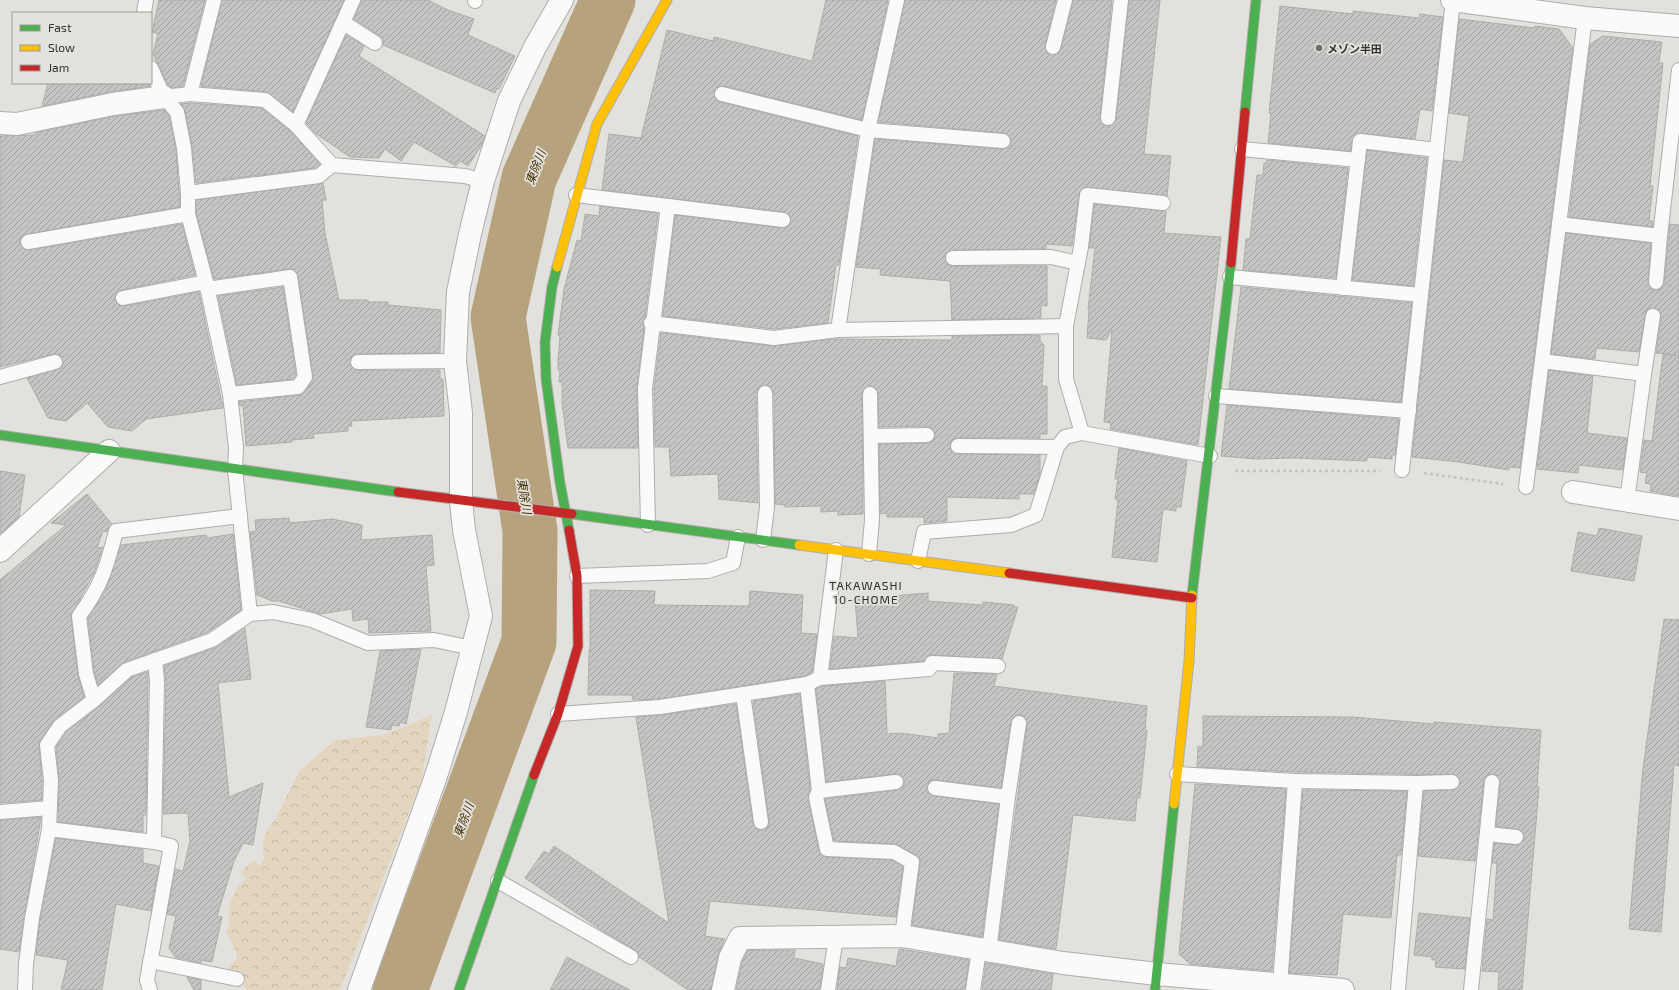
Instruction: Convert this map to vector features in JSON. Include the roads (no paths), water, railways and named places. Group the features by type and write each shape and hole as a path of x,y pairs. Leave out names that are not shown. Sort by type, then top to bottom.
{"street":[{"path":"358,990 436,776 456,712 481,616 464,530 461,501 461,413 455,361 458,292 483,181 509,101 535,47 562,0"},
{"path":"459,990 498,881 521,808 558,714 578,646 577,576 560,483 546,378 545,342 552,287 576,195 597,124 668,0"},
{"path":"1156,982 1188,660 1192,598 1230,277 1256,0"},
{"path":"1452,0 1585,18 1679,26"},
{"path":"0,123 17,124 113,104 164,97"},
{"path":"0,435 461,501 566,513 1192,598"},
{"path":"0,551 109,451"},
{"path":"1573,492 1679,509"},
{"path":"723,990 730,958 740,938 902,936 1156,982 1280,985 1333,990"}],"lane":[{"path":"144,12 146,0"},
{"path":"190,94 214,0"},
{"path":"296,125 354,0"},
{"path":"838,330 868,130 897,0"},
{"path":"1052,47 1065,0"},
{"path":"1108,118 1121,0"},
{"path":"1402,470 1452,0"},
{"path":"1526,487 1585,18"},
{"path":"344,23 375,44"},
{"path":"152,70 164,97 177,112 184,148 188,193 188,214 206,285 230,394 236,448 235,468 250,614"},
{"path":"1656,282 1679,70"},
{"path":"164,97 190,94 265,100 296,125 332,165 465,176 483,181"},
{"path":"722,94 868,130 1003,141"},
{"path":"1343,288 1360,141 1437,150"},
{"path":"1242,149 1358,160"},
{"path":"188,193 319,176 332,165"},
{"path":"576,195 783,220"},
{"path":"1082,433 1066,379 1066,326 1078,262 1087,196 1163,203"},
{"path":"648,524 644,388 668,206"},
{"path":"28,242 188,214"},
{"path":"1559,224 1660,236"},
{"path":"953,258 1051,256 1078,262"},
{"path":"123,298 206,285 290,277 305,377 298,387 230,394"},
{"path":"1230,277 1421,295"},
{"path":"1628,501 1653,316"},
{"path":"652,322 774,338 838,330 1066,326"},
{"path":"358,362 455,361"},
{"path":"1542,361 1644,374"},
{"path":"0,377 55,362"},
{"path":"763,540 767,507 765,393"},
{"path":"869,554 872,520 870,394"},
{"path":"1216,396 1408,411"},
{"path":"918,561 924,532 1011,525 1036,515 1057,447 1065,437 1082,433 1210,456"},
{"path":"871,436 927,435"},
{"path":"958,446 1057,447"},
{"path":"94,700 86,674 79,616 94,596 100,583 108,563 116,531 240,516"},
{"path":"577,576 708,571 733,563 738,536"},
{"path":"836,550 814,681 819,791 816,797 827,848 894,852 912,862 902,936"},
{"path":"25,990 26,964 32,918 49,829 51,780 48,745 60,726 94,700 127,670 212,640 250,614 273,612 312,620 368,643 434,640 472,648"},
{"path":"154,842 157,681 155,660"},
{"path":"558,714 660,707 814,681 929,669 932,663 998,666"},
{"path":"742,694 761,822"},
{"path":"973,990 984,951 1019,723"},
{"path":"1177,774 1295,781 1416,783 1452,782"},
{"path":"1280,985 1295,781"},
{"path":"819,791 896,782"},
{"path":"1471,990 1492,782"},
{"path":"1398,990 1416,783"},
{"path":"934,788 1008,797"},
{"path":"0,812 50,808"},
{"path":"49,829 154,842 171,846 150,961 148,980 150,990"},
{"path":"1487,834 1516,838"},
{"path":"498,881 630,957"},
{"path":"828,990 836,937"},
{"path":"150,961 237,979"}],"waterway":[{"name":"東除川","path":"400,990 529,642 530,531 498,317 529,178 608,0"}],"place":[{"name":"メゾン半田","path":"1319,48"}],"district":[{"name":"TAKAWASHI 10-CHOME","path":"866,592"}]}
